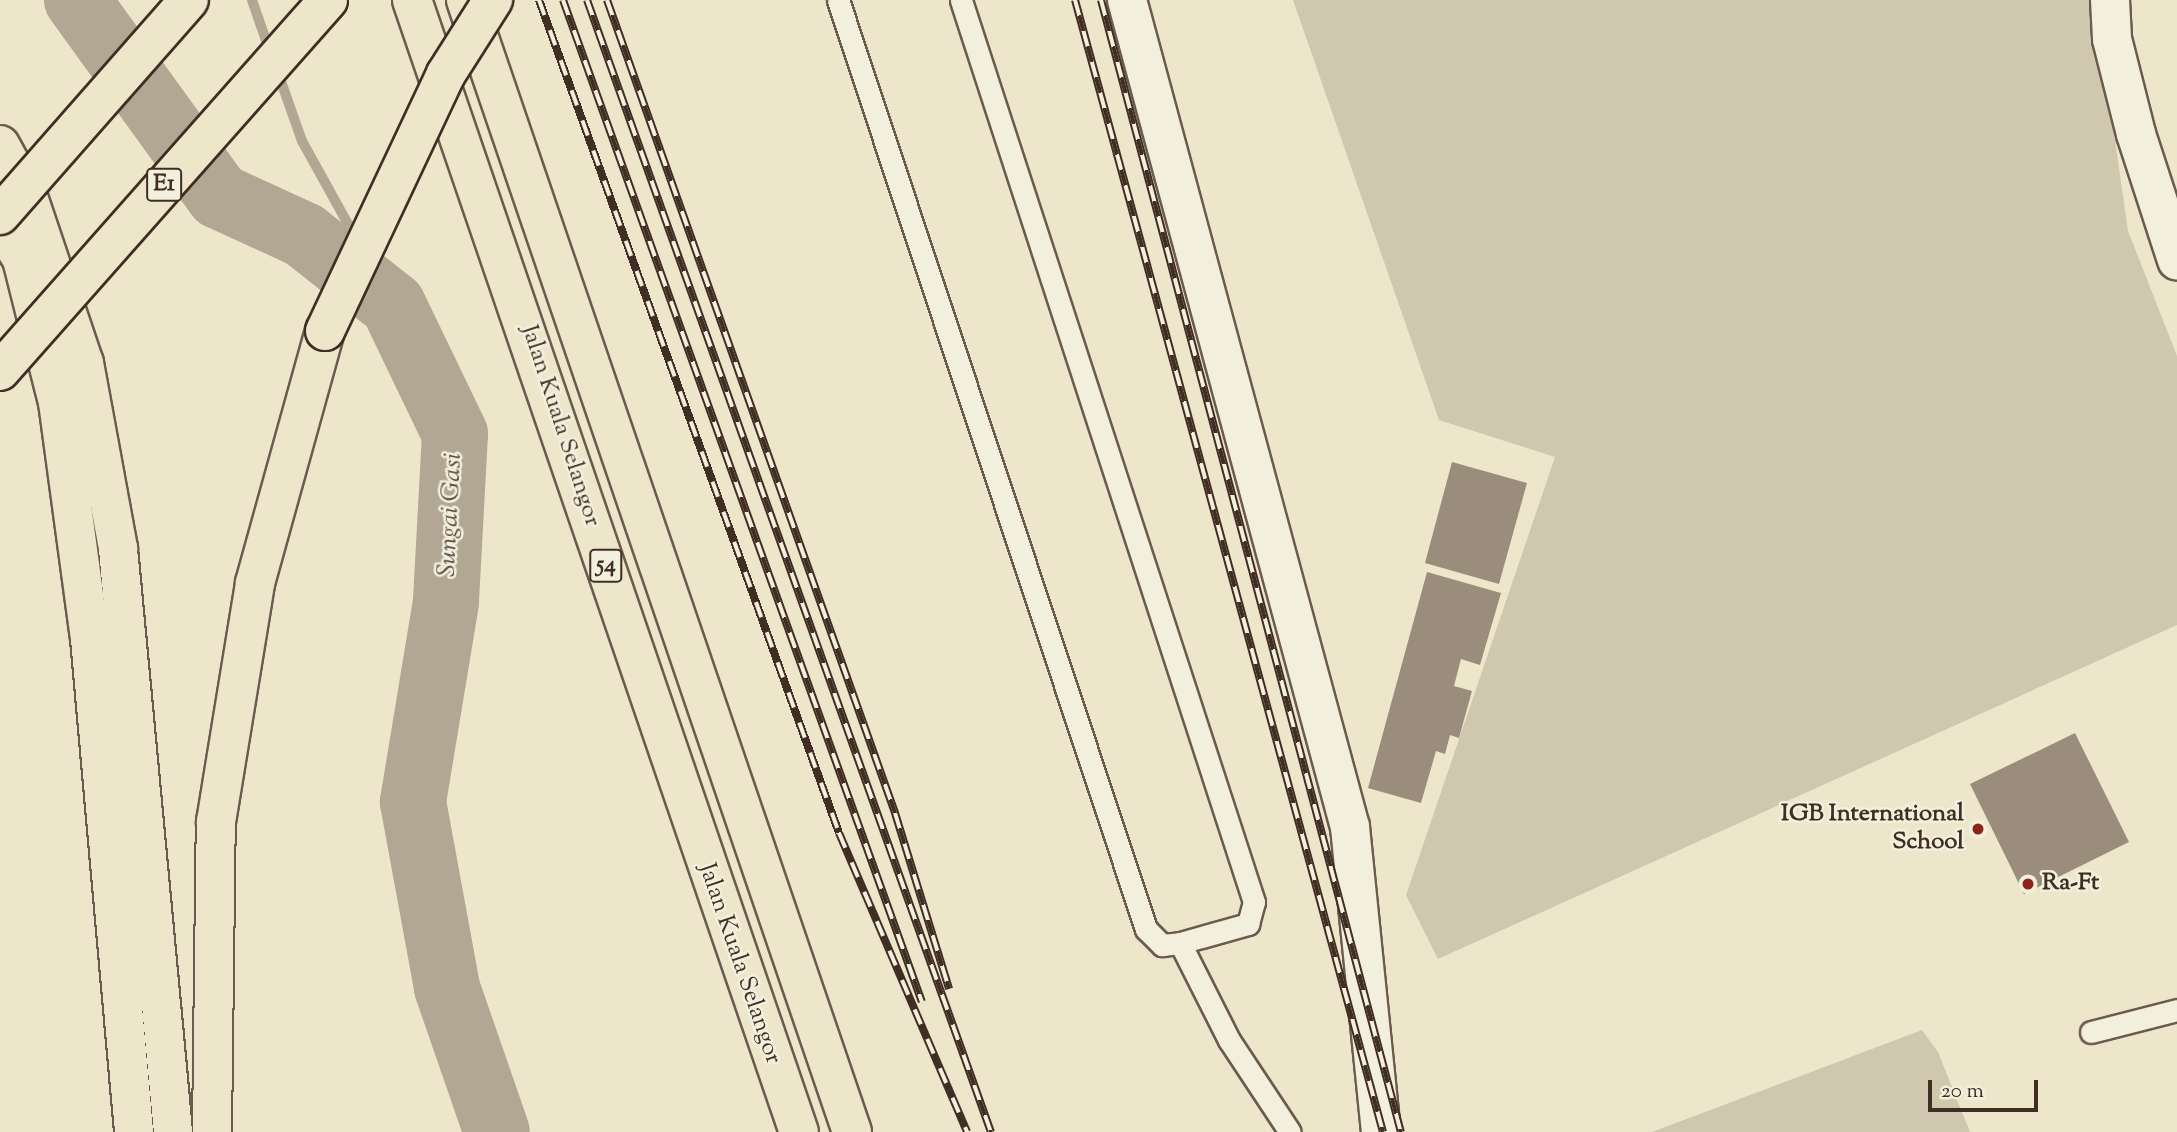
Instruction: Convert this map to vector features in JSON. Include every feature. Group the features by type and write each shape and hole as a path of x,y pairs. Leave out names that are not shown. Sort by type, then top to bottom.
{"highway":[{"path":"0,215 189,0"},
{"name":"E1","path":"0,371 328,0"},
{"name":"Jalan Kuala Selangor","path":"412,0 799,1132"},
{"name":"Jalan Kuala Selangor","path":"466,0 852,1132"},
{"path":"212,1132 216,822 255,583 325,331 446,74 493,0"},
{"path":"0,195 83,121"},
{"path":"0,145 27,194 84,363 118,548 173,1132"},
{"path":"0,224 22,259 58,402 90,638 134,1132"}],"street":[{"path":"1127,0 1350,827 1381,1132"},
{"path":"2110,0 2112,39 2177,260"}],"lane":[{"path":"838,0 1146,929 1162,944 1180,943 1248,924 1254,902 961,0"},
{"path":"1180,943 1229,1040 1290,1132"},
{"path":"2091,1032 2177,1010"}],"shaded area":[{"path":"1293,0 2095,0 2128,231 2177,356 2177,625 1438,959 1406,895 1555,457 1439,420"},
{"path":"1922,1030 1938,1052 1970,1132 1652,1132"}],"building":[{"path":"1452,462 1527,483 1499,584 1425,563"},
{"path":"1427,572 1501,593 1480,665 1461,659 1454,686 1472,691 1459,738 1450,735 1445,754 1436,751 1421,803 1368,788"},
{"path":"2075,733 2129,842 2024,894 1970,784"}],"waterway":[{"name":"Sungai Gasi","path":"77,0 219,196 304,235 393,305 455,434 446,602 413,802 447,988 497,1132"},
{"path":"252,0 270,52"},
{"path":"277,70 302,141 358,242"},
{"path":"367,259 393,305"}],"railway":[{"path":"539,0 839,833 967,1132"},
{"path":"563,0 922,1002"},
{"path":"587,0 991,1132"},
{"path":"607,0 895,813 949,989"},
{"path":"1075,0 1383,1132"},
{"path":"1101,0 1401,1132"}],"place":[{"name":"IGB International School","path":"1978,829"},
{"name":"Ra-Ft","path":"2028,884"}]}
